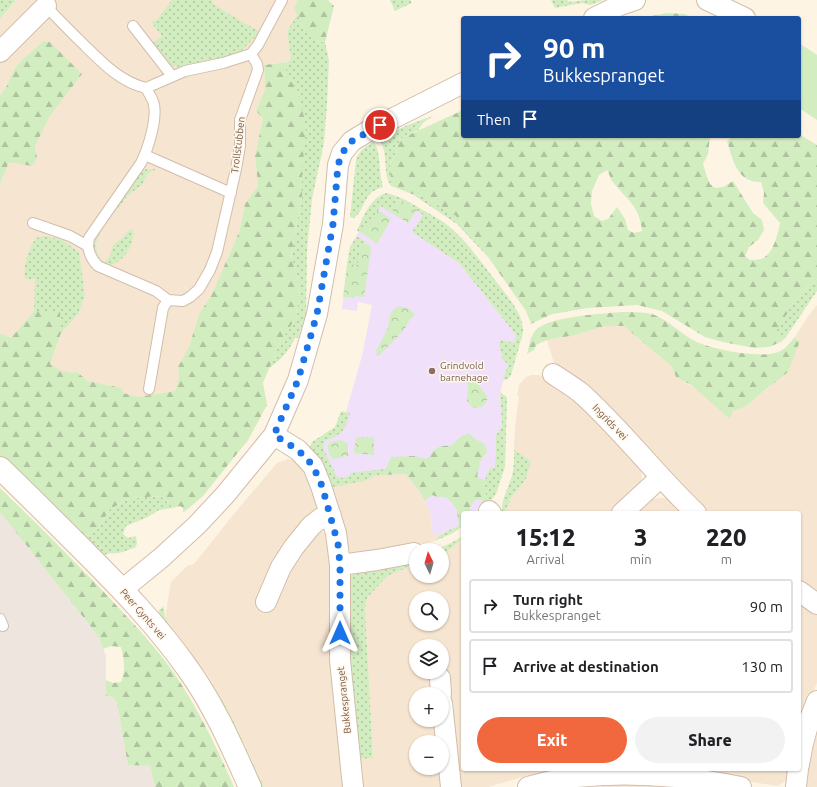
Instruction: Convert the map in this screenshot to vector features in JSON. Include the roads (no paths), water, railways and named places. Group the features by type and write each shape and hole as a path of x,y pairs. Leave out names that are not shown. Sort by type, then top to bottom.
{"street":[{"path":"598,16 620,5 635,0"},
{"path":"707,0 741,16"},
{"path":"0,52 46,2"},
{"path":"123,589 161,558 197,525 225,495 274,435 298,380 317,314 333,224 338,165 342,153 352,141 370,130 461,84"},
{"name":"Ingrids vei","path":"553,374 580,392 622,434 675,493 694,511"},
{"name":"Bukkespranget","path":"274,435 298,450 313,466 322,486 338,544 340,565 340,660 353,787"},
{"name":"Peer Gynts vei","path":"0,468 123,589 169,644 189,670 207,699 236,755 250,787"},
{"path":"624,511 661,477"},
{"path":"266,602 282,567 294,547 311,526 321,518 331,516"},
{"path":"340,565 378,560 409,553"},
{"path":"801,592 817,604"},
{"path":"801,750 807,727 817,701"},
{"path":"445,727 451,787"},
{"path":"796,787 798,771"},
{"path":"528,787 560,779 594,782 623,774 669,776 741,787"}],"lane":[{"path":"46,2 104,65 121,78 134,85 146,88 185,71 230,62 251,54 258,45 282,0"},
{"path":"133,26 172,76"},
{"name":"Trollstubben","path":"168,300 183,301 190,297 199,288 210,270 217,252 240,146 240,120 258,70 257,64 251,54"},
{"path":"146,88 154,106 154,120 145,155 142,163 89,238 88,246 89,253 98,266 156,291 168,300 163,308 149,389"},
{"path":"145,155 231,193"},
{"path":"33,223 70,236 88,246"}],"place":[{"name":"Grindvold barnehage","path":"432,371"}]}
